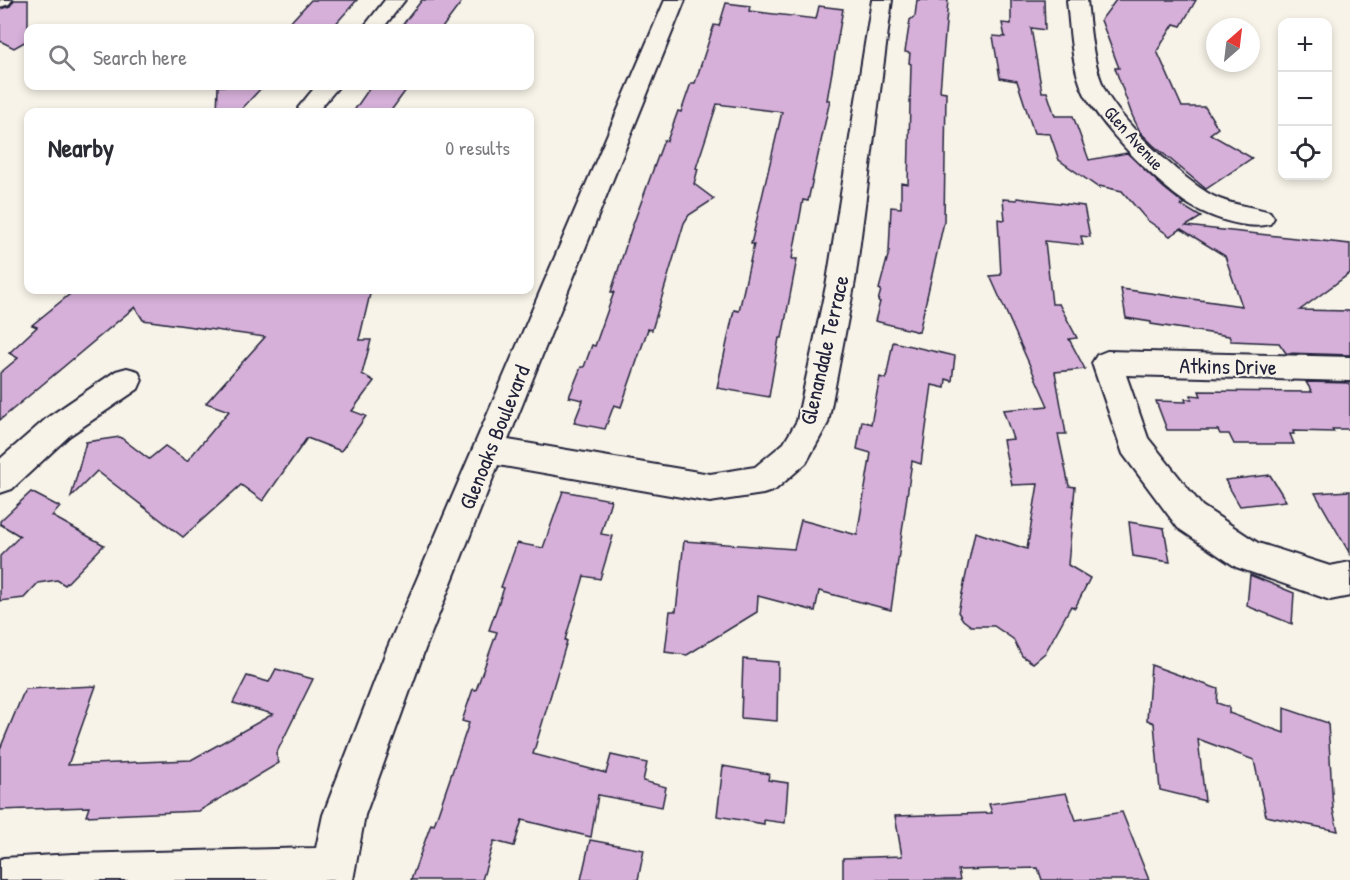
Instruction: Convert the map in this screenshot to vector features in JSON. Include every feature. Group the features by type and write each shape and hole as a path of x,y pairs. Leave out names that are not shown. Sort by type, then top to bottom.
{"street":[{"path":"376,24 395,0"},
{"name":"Glenoaks Boulevard","path":"332,875 344,815 406,649 675,0"},
{"name":"Glenandale Terrace","path":"489,450 710,488 763,480 795,453 812,423 841,281 882,0"},
{"name":"Glen Avenue","path":"1077,0 1081,38 1092,89 1127,134 1165,173 1202,201 1238,214 1261,219"},
{"path":"309,108 325,90"},
{"name":"Atkins Drive","path":"1350,369 1107,363 1134,444 1190,517 1248,556 1330,583 1350,579"},
{"path":"0,479 58,428 127,380"},
{"path":"3,880 73,875 332,875"}],"building":[{"path":"14,0 28,0 28,24 24,24 24,42 14,48 0,41 0,9 10,6"},
{"path":"311,0 357,0 336,24 289,24"},
{"path":"422,0 463,0 445,24 403,24"},
{"path":"917,0 948,0 940,91 946,92 944,222 919,332 875,321 880,302 878,301 881,290 879,289 889,252 891,207 901,208 901,183 908,184 911,64 909,63 910,53 905,52 910,20 915,16"},
{"path":"1011,0 1044,0 1045,30 1031,28 1042,92 1047,92 1055,116 1073,116 1089,160 1127,153 1184,204 1181,205 1201,217 1186,226 1350,244 1350,273 1300,310 1350,311 1350,355 1286,353 1279,343 1231,341 1229,336 1126,318 1121,289 1242,306 1225,256 1181,229 1170,236 1147,220 1122,191 1099,186 1099,188 1059,160 1050,134 1034,133 1017,81 1000,78 993,36 1005,37 1002,23 1011,24"},
{"path":"1116,0 1196,0 1181,26 1174,24 1157,51 1182,107 1205,107 1218,128 1210,134 1252,158 1206,189 1140,132 1115,68 1119,68 1101,20"},
{"path":"726,3 750,6 749,11 816,19 819,6 843,9 827,100 830,100 808,201 803,200 792,259 797,259 782,338 779,338 769,397 717,388 734,310 739,311 754,244 751,244 782,112 717,104 696,168 698,169 694,184 714,199 689,215 684,223 652,330 648,329 621,407 614,405 605,429 574,423 583,400 569,397 592,345 595,346 614,292 611,292 631,230 664,140 667,141 678,111 681,112 691,83 695,83 714,25 719,26"},
{"path":"218,90 259,90 243,108 217,108"},
{"path":"368,90 406,90 393,108 356,108"},
{"path":"1017,198 1084,206 1090,237 1081,236 1083,245 1045,241 1052,304 1059,304 1077,338 1069,339 1085,369 1055,372 1066,434 1058,434 1069,486 1075,487 1068,565 1090,578 1075,608 1071,606 1045,653 1033,663 1022,656 1013,639 994,626 971,626 958,612 975,532 1027,549 1038,484 1012,485 1003,440 1013,439 1003,410 1048,406 990,276 1001,275 998,219 1005,220 1003,199 1017,200"},
{"path":"70,294 370,294 359,340 371,340 362,374 374,381 352,411 366,416 341,451 307,438 263,501 241,485 183,537 97,471 71,497 86,442 120,437 149,459 165,446 187,461 229,411 206,403 265,337 143,320 135,307 0,420 0,373 18,358 9,353 37,327 32,325"},
{"path":"893,342 955,356 952,381 946,379 945,388 932,385 921,464 912,461 891,610 819,591 815,611 758,596 757,612 687,655 665,652 670,611 676,611 684,541 794,549 801,520 857,535 871,453 857,449 862,421 871,424 880,377 886,379"},
{"path":"1306,382 1350,383 1350,429 1332,429 1334,432 1293,431 1294,434 1290,434 1294,444 1234,444 1229,434 1220,434 1218,430 1167,430 1156,401 1186,402 1185,399 1192,399 1191,395 1201,396 1199,391 1312,392"},
{"path":"1270,475 1286,501 1240,506 1225,480"},
{"path":"563,491 611,500 601,534 613,536 600,579 584,576 533,754 606,773 611,755 647,763 643,781 666,787 662,807 598,795 591,837 522,820 514,846 494,841 482,880 411,880 431,824 434,825 469,723 462,721 497,632 489,630 517,543 543,548"},
{"path":"1350,491 1350,554 1315,493"},
{"path":"31,492 60,507 52,516 104,545 65,585 57,580 38,583 24,598 0,601 0,556 20,536 0,524 0,521"},
{"path":"1129,522 1164,528 1170,562 1133,556"},
{"path":"1250,575 1294,593 1292,624 1247,606"},
{"path":"743,659 778,662 777,721 741,718"},
{"path":"1151,665 1218,689 1217,703 1229,707 1229,713 1284,733 1284,708 1328,723 1333,810 1338,831 1266,816 1254,760 1198,739 1205,801 1160,790 1154,723 1147,720"},
{"path":"276,669 313,679 276,754 279,763 199,811 86,816 89,807 0,810 0,749 25,689 96,686 68,765 191,760 273,714 233,703 247,676 269,682"},
{"path":"723,766 769,774 768,780 788,783 785,823 764,820 764,824 717,816"},
{"path":"1066,793 1076,820 1122,812 1149,880 1042,880 1038,868 958,870 960,880 843,880 843,858 902,856 895,816 992,813 989,804"},
{"path":"590,840 644,850 638,880 581,880"}]}
